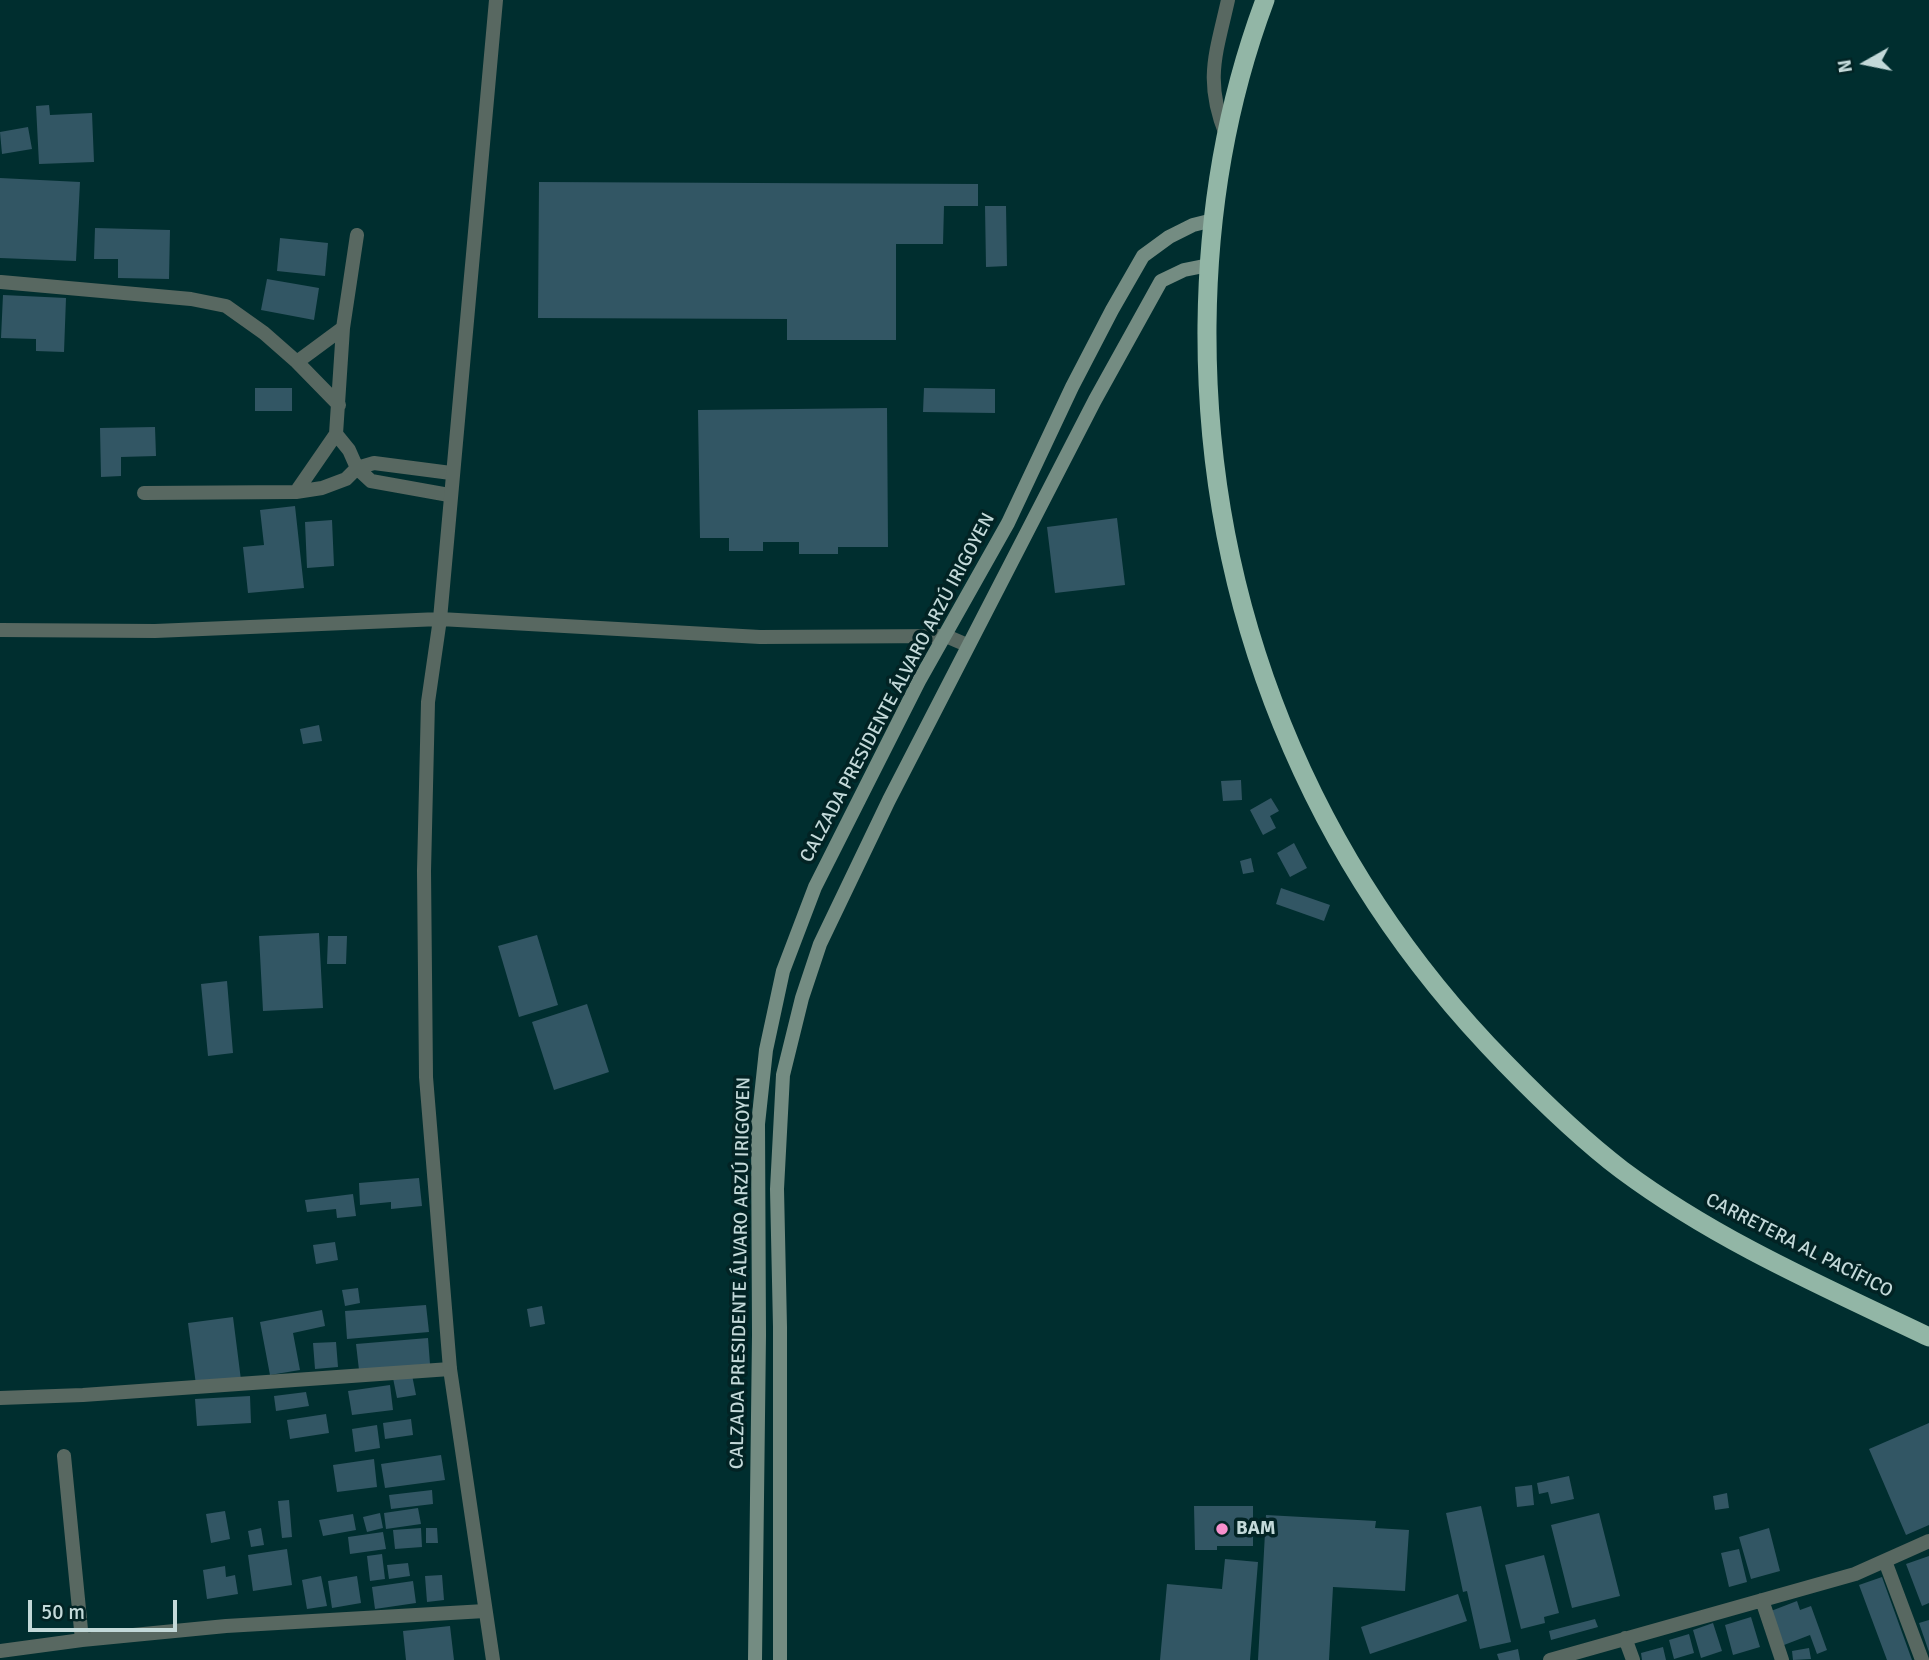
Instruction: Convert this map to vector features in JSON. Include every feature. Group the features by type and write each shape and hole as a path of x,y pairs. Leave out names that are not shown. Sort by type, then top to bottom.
{"highway":[{"name":"CARRETERA AL PACÍFICO","path":"1265,0 1244,67 1214,201 1209,265 1208,404 1223,524 1239,596 1259,666 1294,756 1326,822 1376,905 1434,984 1481,1039 1566,1123 1621,1169 1720,1234 1929,1337"}],"main road":[{"name":"CALZADA PRESIDENTE ÁLVARO ARZÚ IRIGOYEN","path":"755,1660 759,1335 758,1124 761,1075 783,971 815,887 919,681 1008,523 1091,348 1143,256 1169,237 1193,225 1213,220"},
{"name":"CALZADA PRESIDENTE ÁLVARO ARZÚ IRIGOYEN","path":"780,1660 780,1327 777,1189 783,1074 802,998 820,944 888,800 1095,400 1161,281 1184,270 1209,265"}],"street":[{"path":"493,1660 450,1370 426,1077 424,871 428,702 440,619 449,495 481,182 496,0"},
{"path":"1227,136 1217,111 1212,73 1228,0"},
{"path":"296,492 336,434 343,328 357,235"},
{"path":"1,282 191,299 226,306 264,333 297,362 338,405"},
{"path":"297,362 343,328"},
{"path":"336,434 349,450 357,468 372,481 449,495"},
{"path":"144,494 296,492 322,488 346,479 357,468 374,463 451,473"},
{"path":"0,630 155,631 440,619 760,637 946,636 967,645"},
{"path":"0,1398 83,1395 450,1370"},
{"path":"64,1456 82,1640"},
{"path":"1550,1660 1855,1574 1929,1541"},
{"path":"1885,1561 1922,1660"},
{"path":"1762,1600 1783,1660"},
{"path":"0,1651 226,1626 485,1611"},
{"path":"1625,1638 1633,1660"}],"building":[{"path":"49,105 50,115 92,113 94,162 39,164 36,106"},
{"path":"28,127 32,149 2,154 0,132"},
{"path":"0,178 80,182 76,261 0,258"},
{"path":"539,182 978,184 978,206 944,206 943,244 896,244 896,340 787,340 787,319 538,318"},
{"path":"985,206 1006,206 1007,266 986,267"},
{"path":"95,228 170,230 169,279 118,278 118,259 94,259"},
{"path":"280,238 328,243 325,276 277,271"},
{"path":"267,279 319,288 314,320 261,310"},
{"path":"3,295 66,298 64,352 36,351 36,339 1,338"},
{"path":"255,388 292,388 292,411 255,411"},
{"path":"924,388 995,389 995,413 923,412"},
{"path":"887,408 888,547 838,547 838,554 799,554 799,542 763,542 763,551 729,551 729,538 700,538 698,410"},
{"path":"155,427 156,456 121,457 121,476 101,477 100,428"},
{"path":"295,506 304,588 248,593 243,547 264,545 260,510"},
{"path":"1117,518 1125,585 1055,593 1047,527"},
{"path":"332,520 334,566 307,568 305,522"},
{"path":"319,725 322,741 303,744 300,729"},
{"path":"1241,780 1242,800 1223,801 1221,781"},
{"path":"1271,798 1279,811 1270,816 1276,828 1263,835 1250,810"},
{"path":"1294,843 1307,868 1290,877 1277,853"},
{"path":"1251,858 1254,872 1243,874 1240,861"},
{"path":"1281,888 1330,905 1324,921 1276,904"},
{"path":"319,933 323,1008 263,1011 259,936"},
{"path":"537,935 558,1005 519,1017 498,946"},
{"path":"328,936 347,936 346,964 327,964"},
{"path":"227,981 233,1053 208,1056 201,984"},
{"path":"587,1004 609,1072 554,1090 532,1022"},
{"path":"419,1178 422,1206 391,1209 391,1202 360,1205 359,1183"},
{"path":"353,1194 356,1216 337,1218 336,1209 307,1212 305,1200"},
{"path":"335,1242 338,1260 316,1264 313,1245"},
{"path":"358,1288 360,1303 345,1306 342,1290"},
{"path":"426,1305 429,1332 347,1339 345,1311"},
{"path":"542,1306 545,1324 530,1327 527,1309"},
{"path":"322,1310 325,1326 293,1333 300,1370 270,1375 260,1322"},
{"path":"233,1317 241,1380 196,1385 188,1323"},
{"path":"428,1338 430,1364 359,1370 356,1344"},
{"path":"336,1342 338,1367 315,1369 313,1343"},
{"path":"412,1375 416,1395 397,1398 393,1378"},
{"path":"390,1385 393,1410 352,1415 348,1391"},
{"path":"306,1392 309,1406 276,1411 274,1396"},
{"path":"250,1396 251,1423 197,1426 195,1399"},
{"path":"326,1414 329,1433 290,1439 287,1420"},
{"path":"411,1419 413,1435 385,1439 383,1423"},
{"path":"1929,1423 1929,1525 1906,1535 1869,1449"},
{"path":"377,1425 380,1448 355,1452 352,1429"},
{"path":"441,1455 445,1480 385,1488 381,1464"},
{"path":"374,1459 377,1487 337,1492 333,1465"},
{"path":"1569,1476 1574,1499 1551,1504 1548,1492 1539,1494 1537,1483"},
{"path":"1532,1485 1534,1505 1517,1507 1515,1487"},
{"path":"432,1490 433,1504 391,1509 389,1495"},
{"path":"1727,1493 1729,1508 1715,1510 1713,1496"},
{"path":"289,1500 292,1537 282,1538 278,1501"},
{"path":"1194,1506 1253,1506 1253,1546 1217,1546 1217,1550 1195,1550"},
{"path":"1481,1506 1511,1642 1480,1649 1467,1591 1463,1592 1446,1513"},
{"path":"418,1508 421,1524 386,1529 384,1513"},
{"path":"225,1511 230,1539 211,1543 206,1514"},
{"path":"380,1513 383,1528 367,1532 363,1517"},
{"path":"1599,1513 1620,1596 1572,1608 1551,1525"},
{"path":"353,1514 356,1530 323,1536 319,1520"},
{"path":"1266,1515 1376,1521 1375,1528 1409,1530 1405,1591 1333,1587 1329,1660 1258,1660"},
{"path":"261,1528 264,1545 251,1547 248,1531"},
{"path":"421,1528 422,1547 395,1549 393,1530"},
{"path":"426,1528 437,1528 438,1543 426,1543"},
{"path":"1769,1528 1780,1571 1751,1579 1739,1537"},
{"path":"383,1532 386,1549 350,1554 348,1537"},
{"path":"287,1549 292,1585 253,1591 248,1555"},
{"path":"1739,1549 1747,1582 1729,1587 1721,1553"},
{"path":"382,1554 385,1579 370,1581 367,1556"},
{"path":"1544,1555 1559,1613 1544,1617 1545,1623 1521,1629 1505,1565"},
{"path":"1929,1556 1929,1603 1922,1606 1906,1564"},
{"path":"1225,1559 1258,1562 1250,1660 1160,1660 1167,1584 1222,1589"},
{"path":"408,1563 410,1576 389,1579 387,1565"},
{"path":"225,1566 226,1577 235,1575 238,1594 207,1599 203,1570"},
{"path":"442,1575 444,1600 427,1602 425,1576"},
{"path":"321,1576 327,1606 307,1609 302,1580"},
{"path":"357,1576 361,1603 332,1608 328,1581"},
{"path":"1882,1577 1912,1660 1887,1660 1859,1585"},
{"path":"413,1581 416,1603 375,1609 372,1587"},
{"path":"1458,1594 1467,1621 1370,1654 1361,1627"},
{"path":"1797,1601 1800,1610 1811,1606 1827,1650 1817,1654 1810,1635 1784,1645 1771,1611"},
{"path":"1751,1617 1760,1647 1733,1655 1725,1625"},
{"path":"1595,1619 1598,1627 1551,1640 1549,1631"},
{"path":"1929,1620 1929,1652 1919,1623"},
{"path":"1713,1623 1722,1651 1701,1658 1693,1630"},
{"path":"450,1626 454,1660 406,1660 403,1631"},
{"path":"1689,1634 1694,1653 1674,1659 1669,1640"},
{"path":"1663,1647 1666,1660 1642,1660 1641,1653"},
{"path":"1809,1648 1811,1659 1793,1660 1792,1651"},
{"path":"1518,1649 1520,1660 1499,1660 1497,1654"}],"place":[{"name":"BAM","path":"1222,1529"}]}
